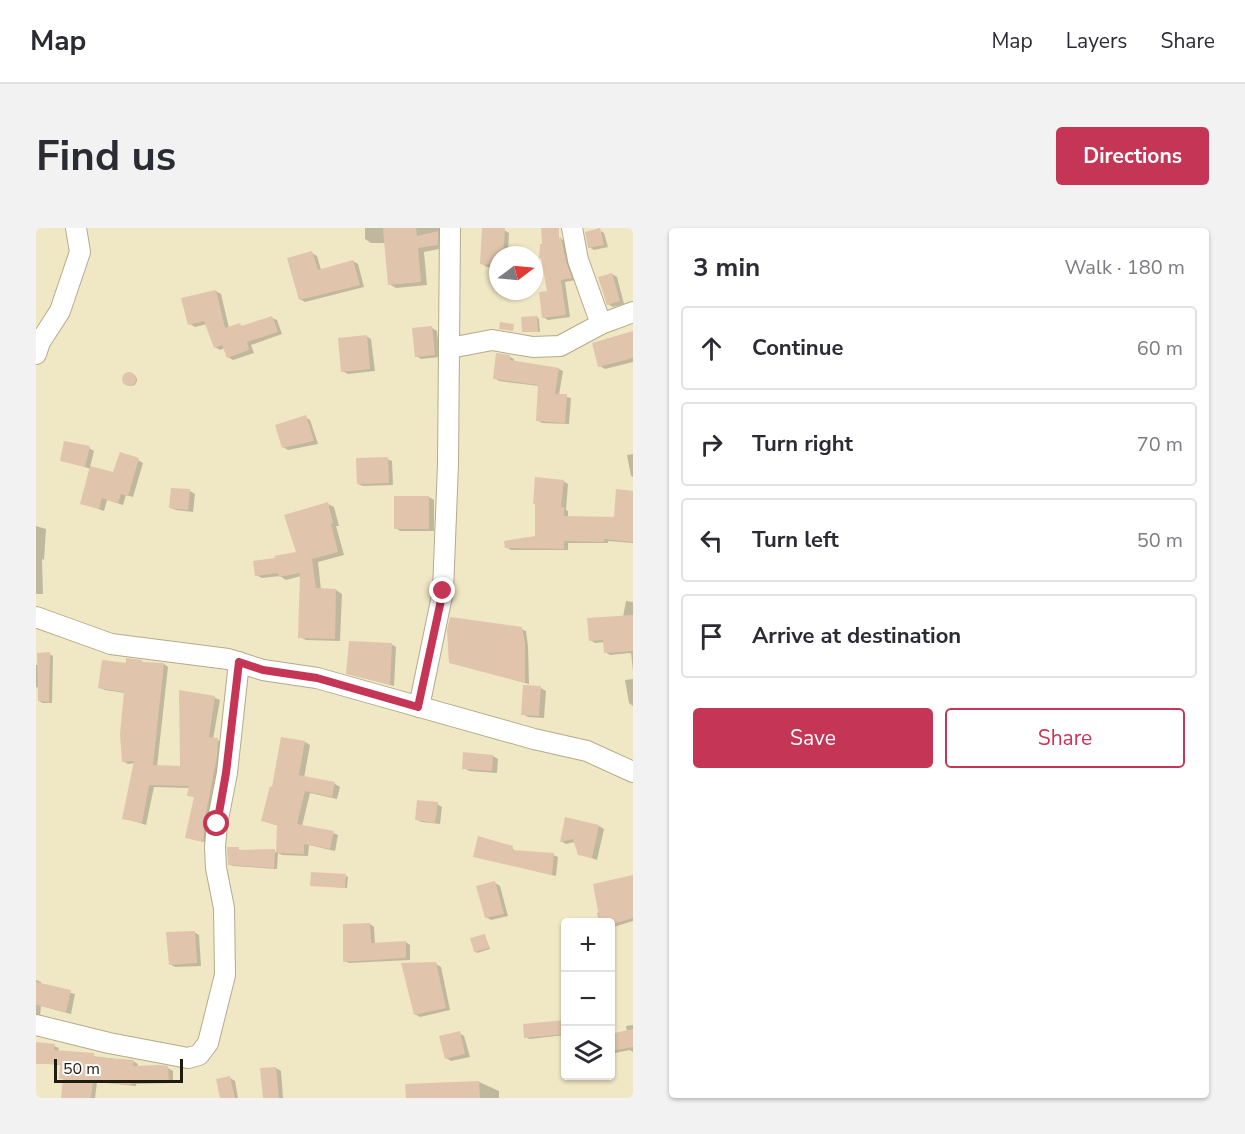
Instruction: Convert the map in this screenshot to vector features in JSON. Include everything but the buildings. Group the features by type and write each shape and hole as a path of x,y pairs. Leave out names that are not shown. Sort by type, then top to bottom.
{"street":[{"path":"36,354 40,342 60,311 80,252 76,228"},
{"path":"418,707 443,591 450,348 450,228"},
{"path":"572,228 578,260 601,324"},
{"path":"450,348 492,340 532,347 560,346 601,324 633,312"},
{"path":"36,617 111,644 228,659 263,670 317,678 534,739 587,751 631,770"},
{"path":"36,1024 109,1043 188,1058 199,1055 207,1043 225,975 225,908 216,868 215,847 239,662"}],"route":[{"path":"217,824 226,773 239,662 263,670 317,678 418,707 443,591"}]}
